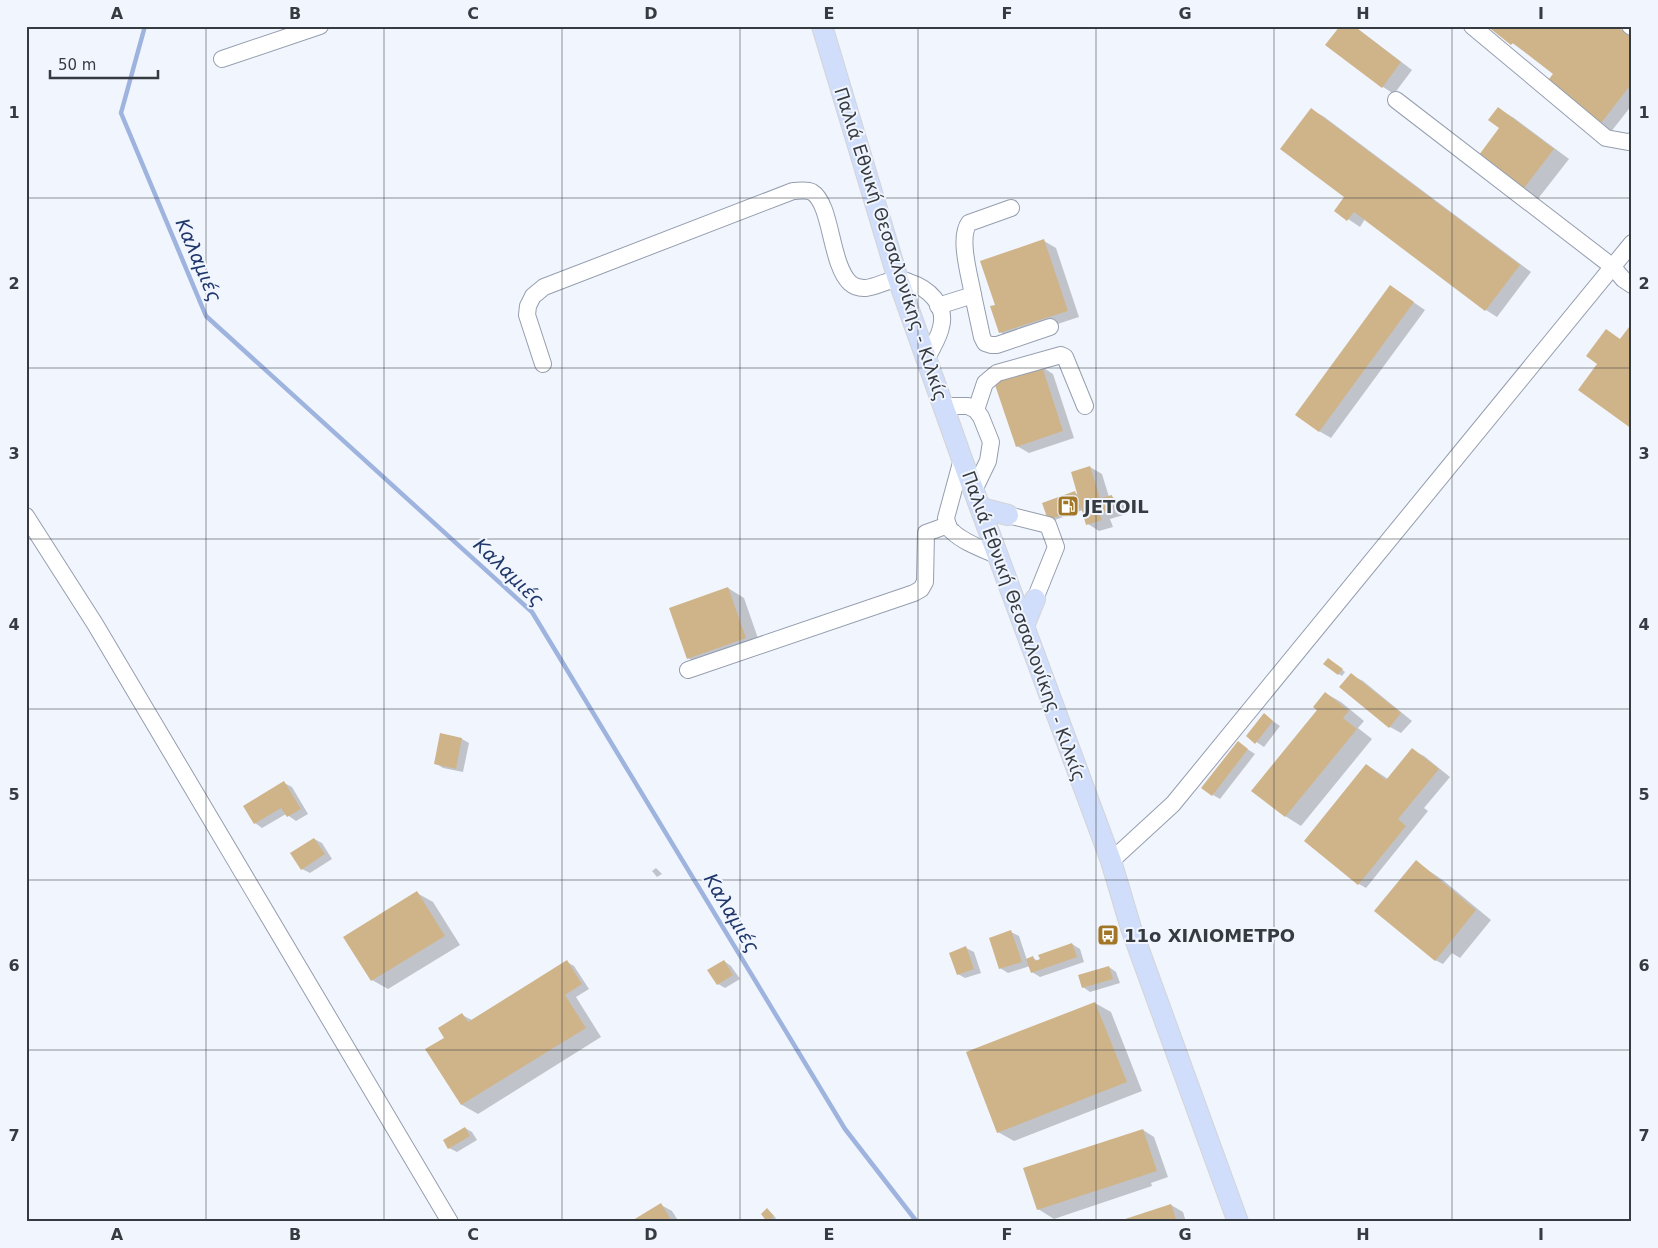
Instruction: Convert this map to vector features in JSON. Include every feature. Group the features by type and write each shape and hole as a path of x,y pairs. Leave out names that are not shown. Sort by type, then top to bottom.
{"main road":[{"name":"Παλιά Εθνική Θεσσαλονίκης - Κιλκίς","path":"822,26 898,279 962,459 1000,557 1111,862 1134,937 1238,1222"},
{"path":"977,499 1008,515"},
{"path":"1024,626 1035,599"}],"street":[{"path":"222,59 320,26"},
{"path":"1472,26 1606,138 1632,141"},
{"path":"1396,100 1612,267 1623,280 1632,285"},
{"path":"543,364 527,315 528,306 533,296 544,287 793,191 805,190 812,192 822,207 842,271 850,282 858,287 869,288 898,279 918,284 933,296 938,306 941,327 927,359"},
{"path":"1011,208 969,223 966,227 964,241 982,337 985,343 991,346 1050,327"},
{"path":"1111,862 1173,804 1632,243"},
{"path":"938,306 973,295"},
{"path":"976,410 985,383 997,373 1061,355 1065,357 1085,406"},
{"path":"944,406 968,406 976,410 981,416 991,442 991,450 977,499"},
{"path":"962,459 946,518 948,525 951,532 1000,557"},
{"path":"1008,515 1048,525 1056,547 1035,599"},
{"path":"26,516 95,624 450,1222"},
{"path":"688,670 914,593 921,589 925,582 926,533 948,525"}],"building":[{"path":"1340,26 1354,26 1401,62 1382,88 1325,45"},
{"path":"1487,26 1616,26 1632,38 1632,83 1598,127 1544,85 1553,74 1513,43 1511,45"},
{"path":"1498,107 1554,149 1521,192 1476,159 1499,128 1488,120"},
{"path":"1311,108 1520,265 1485,311 1354,212 1347,221 1334,211 1344,197 1280,149"},
{"path":"1044,239 1068,311 999,333 990,306 995,305 980,261"},
{"path":"1390,285 1414,302 1319,432 1295,415"},
{"path":"1632,323 1632,429 1578,390 1597,364 1586,356 1606,329 1620,339"},
{"path":"1042,366 1063,431 1016,447 994,382"},
{"path":"1090,466 1100,498 1112,495 1115,508 1099,513 1102,520 1086,525 1071,472"},
{"path":"1075,491 1081,508 1048,520 1042,503"},
{"path":"728,587 746,638 687,659 669,608"},
{"path":"1328,658 1343,669 1338,675 1323,664"},
{"path":"1351,673 1401,713 1389,728 1339,687"},
{"path":"1325,692 1349,711 1343,718 1357,729 1285,817 1251,791 1317,710 1313,707"},
{"path":"1264,713 1273,721 1255,744 1246,736"},
{"path":"440,733 462,738 456,769 434,764"},
{"path":"1238,741 1248,749 1212,796 1201,788"},
{"path":"1412,748 1439,769 1398,819 1406,826 1358,885 1304,841 1366,764 1386,780"},
{"path":"284,781 301,809 287,817 281,808 254,824 243,806"},
{"path":"314,838 325,854 301,870 290,853"},
{"path":"1416,860 1476,910 1435,961 1374,911"},
{"path":"417,891 445,936 371,981 343,937"},
{"path":"1011,930 1022,962 999,969 989,938"},
{"path":"1072,943 1077,957 1031,973 1026,959 1033,956 1035,961 1040,959 1038,955"},
{"path":"966,946 974,969 957,975 949,953"},
{"path":"567,960 582,984 565,995 586,1028 461,1105 425,1049 444,1038 438,1028 462,1013 468,1022"},
{"path":"724,960 733,975 717,985 707,970"},
{"path":"1109,966 1113,979 1082,988 1078,975"},
{"path":"1095,1002 1127,1082 997,1133 966,1052"},
{"path":"465,1127 470,1136 448,1149 443,1140"},
{"path":"1143,1129 1157,1171 1037,1210 1023,1168"},
{"path":"661,1203 672,1222 630,1222 638,1217"},
{"path":"1171,1204 1177,1222 1119,1222 1119,1221"},
{"path":"767,1208 774,1216 767,1222 761,1214"}],"waterway":[{"name":"Καλαμιές","path":"145,26 121,113 206,316 532,612 845,1129 917,1222"}],"place":[{"name":"JETOIL","path":"1068,506"},
{"name":"11ο ΧΙΛΙΟΜΕΤΡΟ","path":"1108,935"}]}
